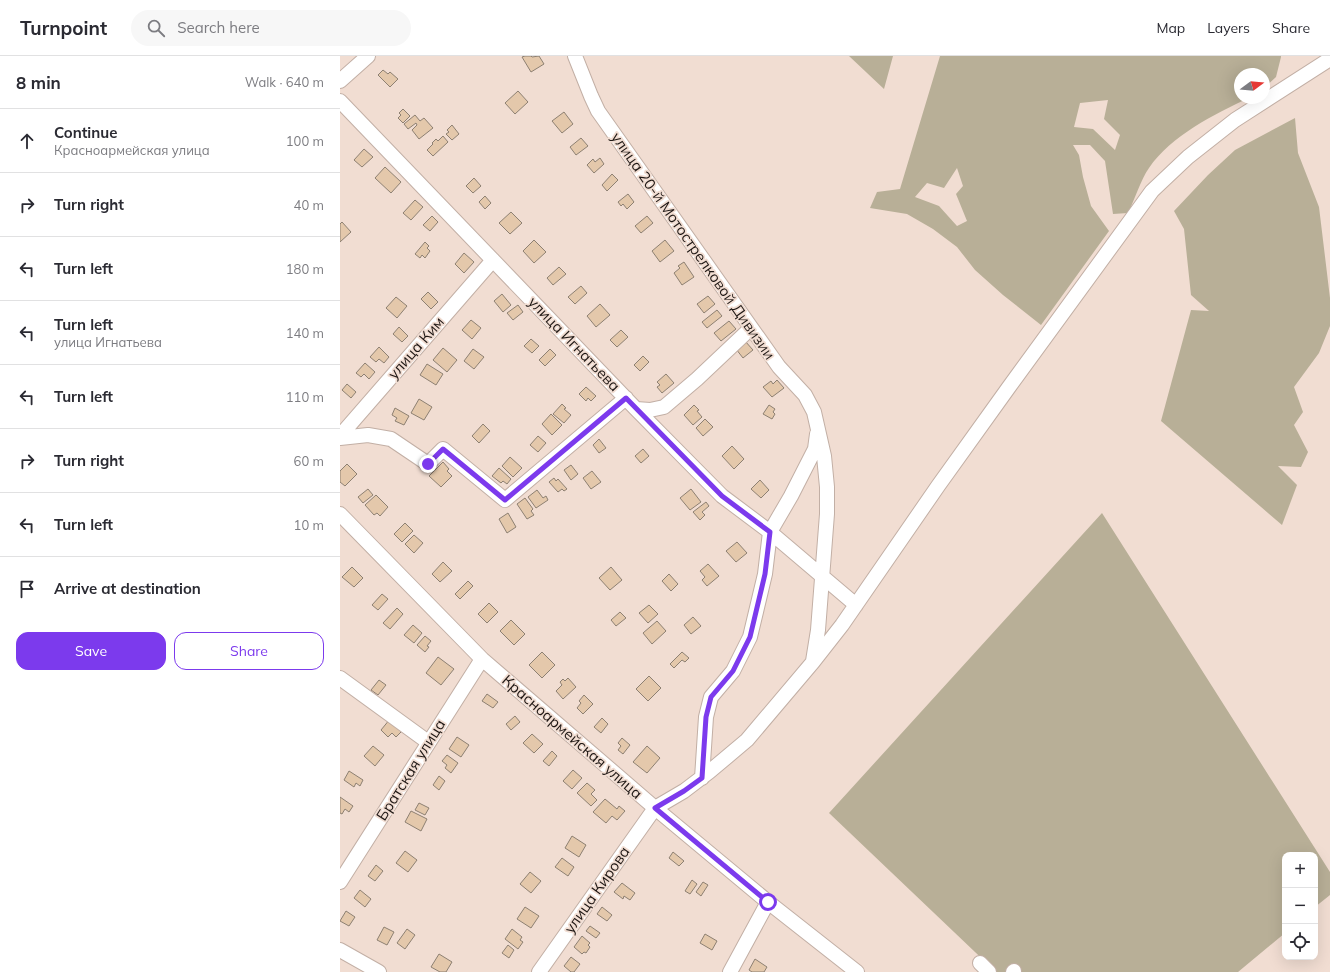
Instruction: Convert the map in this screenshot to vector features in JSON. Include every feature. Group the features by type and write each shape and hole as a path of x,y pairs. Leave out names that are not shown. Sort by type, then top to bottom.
{"street":[{"path":"340,81 368,56"},
{"name":"улица 20-й Мотострелковой Дивизии","path":"576,56 598,111 779,367 806,395 814,412 824,456 827,487 827,514 818,630 813,662"},
{"path":"655,808 684,791 702,778 747,740 813,662 856,605 938,486 1152,191 1188,158 1235,120 1330,59"},
{"name":"улица Игнатьева","path":"340,101 636,409 722,496 770,532 856,605"},
{"name":"улица Ким","path":"340,437 493,260"},
{"path":"636,409 650,410 664,407 751,328"},
{"path":"340,437 368,435 391,439 428,464 443,449 505,500 626,398"},
{"path":"702,778 706,717 711,697 733,671 750,637 765,574 770,532 791,496 815,449 818,430"},
{"name":"Красноармейская улица","path":"340,514 482,659 655,808 768,902 857,972"},
{"name":"Братская улица","path":"340,882 344,866 482,659"},
{"path":"340,678 428,742"},
{"name":"улица Кирова","path":"539,972 655,808"},
{"path":"730,972 768,902"},
{"path":"340,950 379,972"}],"shaded area":[{"path":"849,56 893,56 884,89"},
{"path":"940,56 1281,56 1276,77 1270,82 1270,68 1234,68 1234,104 1237,104 1194,127 1158,156 1140,184 1128,213 1113,214 1105,161 1090,145 1073,145 1079,155 1091,206 1109,231 1041,325 1003,295 975,270 957,247 933,229 907,214 870,208 877,192 900,189","holes":["1108,100 1104,119 1120,135 1115,150 1093,129 1074,127 1080,103","957,168 963,186 956,194 967,221 957,226 939,206 915,197 927,183 944,188"]},
{"path":"1295,118 1298,153 1319,207 1330,298 1330,326 1319,353 1294,387 1303,412 1294,425 1308,452 1301,467 1278,466 1297,485 1282,525 1161,421 1191,310 1209,311 1191,295 1184,229 1174,211 1208,175 1235,150"},
{"path":"1102,513 1317,852 1282,852 1282,935 1238,972 996,972 829,813"},
{"path":"1318,853 1330,872 1330,895 1318,905"}],"building":[{"path":"539,56 544,64 531,72 522,57"},
{"path":"383,70 388,74 390,72 398,79 390,87 378,75"},
{"path":"518,91 528,102 515,114 505,103"},
{"path":"403,109 410,116 403,123 398,118 401,115 399,113"},
{"path":"564,112 573,124 562,133 552,121"},
{"path":"415,115 420,121 424,118 433,128 419,139 412,130 417,125 416,123 408,129 404,124"},
{"path":"452,125 459,134 452,140 446,134 449,132 447,130"},
{"path":"443,136 448,142 433,156 427,150 436,139 438,141"},
{"path":"581,138 588,146 576,155 570,147"},
{"path":"364,149 373,157 362,167 354,160"},
{"path":"600,158 604,164 594,173 587,165 593,159 595,162"},
{"path":"385,167 401,182 391,193 375,178"},
{"path":"612,174 618,180 607,191 602,185"},
{"path":"474,178 481,186 473,193 466,186"},
{"path":"628,194 634,202 627,209 623,204 621,206 618,202"},
{"path":"485,196 491,203 485,209 479,202"},
{"path":"415,200 423,207 411,220 403,213"},
{"path":"511,212 522,223 510,234 499,223"},
{"path":"432,216 438,222 430,231 423,225"},
{"path":"647,216 653,223 641,233 635,226"},
{"path":"342,222 351,232 340,242 340,224"},
{"path":"534,240 546,252 534,263 523,251"},
{"path":"665,240 674,251 660,262 652,251"},
{"path":"425,242 429,246 427,248 430,251 425,258 422,255 420,258 415,254"},
{"path":"464,253 474,262 464,273 455,264"},
{"path":"684,262 694,277 682,285 674,273 680,268 678,266"},
{"path":"559,267 566,274 553,285 547,278"},
{"path":"581,286 587,293 575,304 568,297"},
{"path":"428,292 438,302 431,309 421,299"},
{"path":"502,294 511,305 503,312 494,301"},
{"path":"708,296 715,304 704,313 697,304"},
{"path":"396,297 407,306 397,318 386,308"},
{"path":"600,304 610,315 596,327 587,316"},
{"path":"518,305 523,312 513,320 507,313"},
{"path":"717,310 722,316 707,328 702,322"},
{"path":"471,320 481,328 472,339 462,330"},
{"path":"729,321 736,329 721,341 714,333"},
{"path":"399,327 408,336 402,342 393,334"},
{"path":"621,330 628,337 617,347 610,340"},
{"path":"531,339 539,346 532,353 524,346"},
{"path":"745,341 753,350 743,358 736,349"},
{"path":"379,347 389,357 384,363 379,359 376,362 370,357"},
{"path":"443,348 457,360 447,372 433,360"},
{"path":"473,349 484,357 474,369 464,361"},
{"path":"550,349 556,355 545,366 539,360"},
{"path":"643,356 649,362 640,371 634,365"},
{"path":"365,363 375,372 369,379 364,374 361,377 356,373"},
{"path":"427,364 443,374 436,385 420,375"},
{"path":"666,374 674,383 662,393 657,387 660,385 657,382"},
{"path":"777,380 784,388 772,397 763,387 771,381 773,384"},
{"path":"347,384 356,392 351,398 342,390"},
{"path":"586,387 596,396 591,401 588,398 586,401 579,394"},
{"path":"419,399 432,407 424,420 411,413"},
{"path":"562,404 566,408 564,409 571,415 564,423 553,414"},
{"path":"694,405 699,410 697,411 702,417 693,425 684,415"},
{"path":"769,405 775,409 773,412 775,414 772,419 763,414"},
{"path":"395,408 409,416 404,425 395,421 397,418 392,415"},
{"path":"551,414 562,425 552,435 542,424"},
{"path":"705,419 713,427 703,436 696,428"},
{"path":"483,424 490,431 479,443 472,436"},
{"path":"538,436 546,443 538,452 530,445"},
{"path":"599,439 606,448 599,453 593,445"},
{"path":"732,446 744,459 734,469 722,456"},
{"path":"643,449 649,456 641,463 635,456"},
{"path":"510,457 522,468 513,477 502,466"},
{"path":"443,462 449,469 447,471 452,476 441,487 429,476"},
{"path":"347,464 357,474 345,486 340,482 340,471"},
{"path":"571,465 578,474 571,480 564,470"},
{"path":"499,468 511,479 507,484 503,481 501,483 492,476"},
{"path":"592,471 601,482 591,489 583,478"},
{"path":"554,478 556,481 558,479 567,489 564,491 562,489 558,492 549,482"},
{"path":"760,480 769,490 761,498 751,489"},
{"path":"368,489 373,495 363,503 358,497"},
{"path":"691,489 701,502 690,510 680,498"},
{"path":"537,490 543,498 546,496 548,500 536,508 528,497"},
{"path":"376,495 388,507 380,516 377,513 374,515 365,505"},
{"path":"525,498 533,509 531,511 534,515 527,519 517,504"},
{"path":"706,502 709,506 702,512 705,515 700,520 693,512"},
{"path":"508,513 516,527 507,533 499,519"},
{"path":"405,523 413,531 402,542 394,534"},
{"path":"414,535 423,543 414,553 405,544"},
{"path":"737,542 747,553 736,562 726,551"},
{"path":"443,562 452,571 440,582 432,574"},
{"path":"708,564 719,576 707,586 702,580 705,577 700,571"},
{"path":"352,567 363,578 354,587 342,577"},
{"path":"611,567 622,580 610,590 599,578"},
{"path":"669,574 678,584 671,591 662,581"},
{"path":"468,581 473,586 460,599 455,594"},
{"path":"382,594 388,599 378,610 372,605"},
{"path":"489,603 498,612 487,623 478,614"},
{"path":"649,605 658,614 648,623 639,613"},
{"path":"397,608 403,614 390,629 383,623"},
{"path":"620,612 626,618 616,626 611,620"},
{"path":"693,617 701,626 691,634 684,625"},
{"path":"511,620 525,634 514,645 500,631"},
{"path":"657,621 666,631 652,644 643,633"},
{"path":"413,625 422,633 414,643 404,635"},
{"path":"425,636 431,641 425,652 417,645"},
{"path":"542,652 555,665 542,678 529,665"},
{"path":"682,652 689,658 685,662 682,660 674,668 670,664"},
{"path":"438,657 454,669 441,685 426,673"},
{"path":"649,676 661,688 648,701 636,689"},
{"path":"568,678 576,687 563,699 556,691 562,685 560,682 563,679 565,681"},
{"path":"379,680 386,685 378,695 371,690"},
{"path":"487,694 498,702 493,708 482,701"},
{"path":"584,695 593,704 583,714 577,708 581,703 579,701"},
{"path":"515,716 520,722 511,730 506,724"},
{"path":"602,718 608,724 601,733 594,727"},
{"path":"390,719 403,730 396,737 392,733 388,737 381,730"},
{"path":"532,734 543,744 534,753 523,743"},
{"path":"457,737 469,745 461,757 449,749"},
{"path":"622,738 630,745 623,754 618,750 621,746 618,743"},
{"path":"373,746 384,755 375,766 364,756"},
{"path":"647,746 660,758 647,773 633,762"},
{"path":"552,751 557,756 549,766 543,761"},
{"path":"447,755 458,763 451,773 445,768 447,765 442,761"},
{"path":"573,770 582,778 572,789 563,781"},
{"path":"349,771 363,780 360,786 356,783 354,787 344,780"},
{"path":"439,776 445,781 439,790 433,785"},
{"path":"587,783 595,790 591,794 597,800 591,806 577,793"},
{"path":"340,797 353,806 349,812 345,809 342,814 340,813"},
{"path":"605,799 617,809 619,806 625,811 617,820 612,816 606,823 593,812"},
{"path":"419,803 429,808 425,815 415,810"},
{"path":"411,811 427,819 421,831 405,822"},
{"path":"572,836 586,845 579,857 565,848"},
{"path":"405,851 417,860 408,872 396,863"},
{"path":"673,852 684,861 679,866 669,858"},
{"path":"562,858 574,867 568,876 555,867"},
{"path":"376,865 383,871 375,881 368,876"},
{"path":"530,872 541,881 531,893 520,884"},
{"path":"692,880 697,884 690,894 685,891"},
{"path":"703,882 708,885 701,896 696,892"},
{"path":"622,883 635,893 630,900 624,896 623,899 614,892"},
{"path":"360,890 371,899 365,907 354,898"},
{"path":"525,907 539,916 531,928 517,919"},
{"path":"602,907 612,915 607,921 597,914"},
{"path":"346,911 355,917 349,926 340,921"},
{"path":"590,926 600,933 596,938 586,931"},
{"path":"384,927 394,932 387,945 377,940"},
{"path":"407,929 415,935 405,949 397,943"},
{"path":"512,929 522,937 520,940 523,942 518,949 505,939"},
{"path":"705,934 717,941 712,950 700,943"},
{"path":"582,936 590,943 588,945 590,947 586,953 584,952 582,954 574,947"},
{"path":"508,945 514,950 509,958 502,953"},
{"path":"439,954 452,962 446,972 440,972 431,967"},
{"path":"571,957 580,964 574,972 571,972 564,966"},
{"path":"755,959 767,967 764,972 752,972 749,970"}],"route":[{"path":"428,464 443,449 505,500 626,398 722,496 770,532 765,574 750,637 733,671 711,697 706,717 706,740 702,778 684,791 655,808 768,902"}]}
